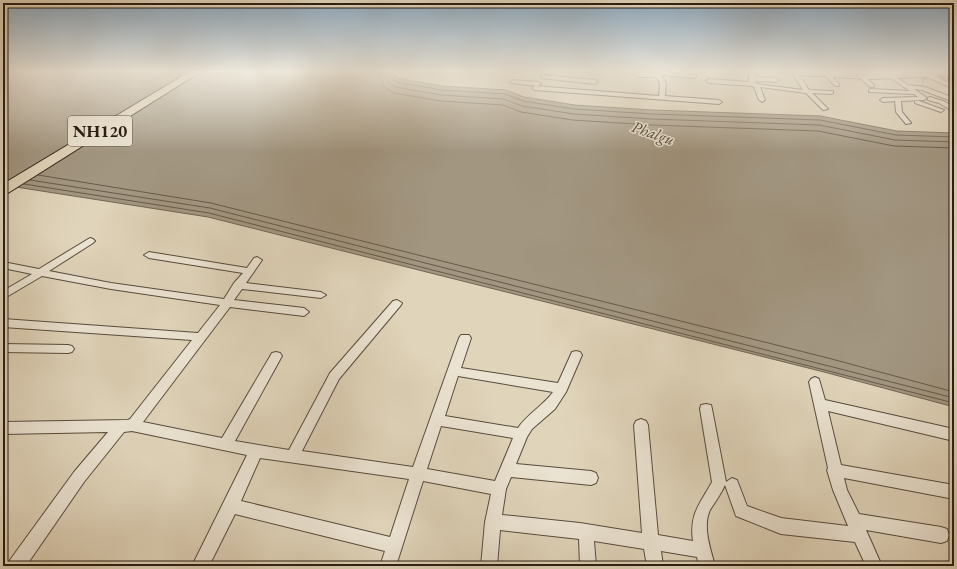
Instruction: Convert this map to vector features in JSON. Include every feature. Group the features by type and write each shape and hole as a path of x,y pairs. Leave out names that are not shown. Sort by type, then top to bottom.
{"highway":[{"name":"NH120","path":"3,184 144,99"},
{"name":"NH120","path":"3,190 153,99"}],"street":[{"path":"670,99 719,102"},
{"path":"815,99 825,109"},
{"path":"912,99 941,110"},
{"path":"884,100 924,99 939,101 954,110"},
{"path":"898,100 899,112 908,123"},
{"path":"3,296 40,271 90,241"},
{"path":"149,255 249,271"},
{"path":"16,566 78,477 126,426 200,337 227,303 238,285 257,260"},
{"path":"3,265 111,286 227,303 304,312"},
{"path":"238,285 321,295"},
{"path":"293,456 334,376 397,303"},
{"path":"3,324 200,337"},
{"path":"388,566 418,474 466,338"},
{"path":"3,348 68,349"},
{"path":"489,566 493,522 499,489 520,434 527,425 551,405 562,389 576,355"},
{"path":"226,444 276,356"},
{"path":"454,371 562,389"},
{"path":"815,382 834,470 840,490 874,566"},
{"path":"820,404 954,435"},
{"path":"706,409 719,482 703,509 700,528 707,566"},
{"path":"437,420 520,434"},
{"path":"641,425 651,543 655,566"},
{"path":"3,428 126,426 226,444 256,451 418,474 499,489"},
{"path":"200,566 231,506 256,451"},
{"path":"506,470 591,478"},
{"path":"834,470 954,492"},
{"path":"732,485 741,511 781,526 857,528 941,536"},
{"path":"231,506 395,546"},
{"path":"493,522 586,532 703,550"},
{"path":"586,532 588,566"}],"water":[{"name":"Phalgu","path":"3,99 534,99 575,105 652,110 820,116 897,131 954,133 954,407 824,372 208,217 3,185"}]}
